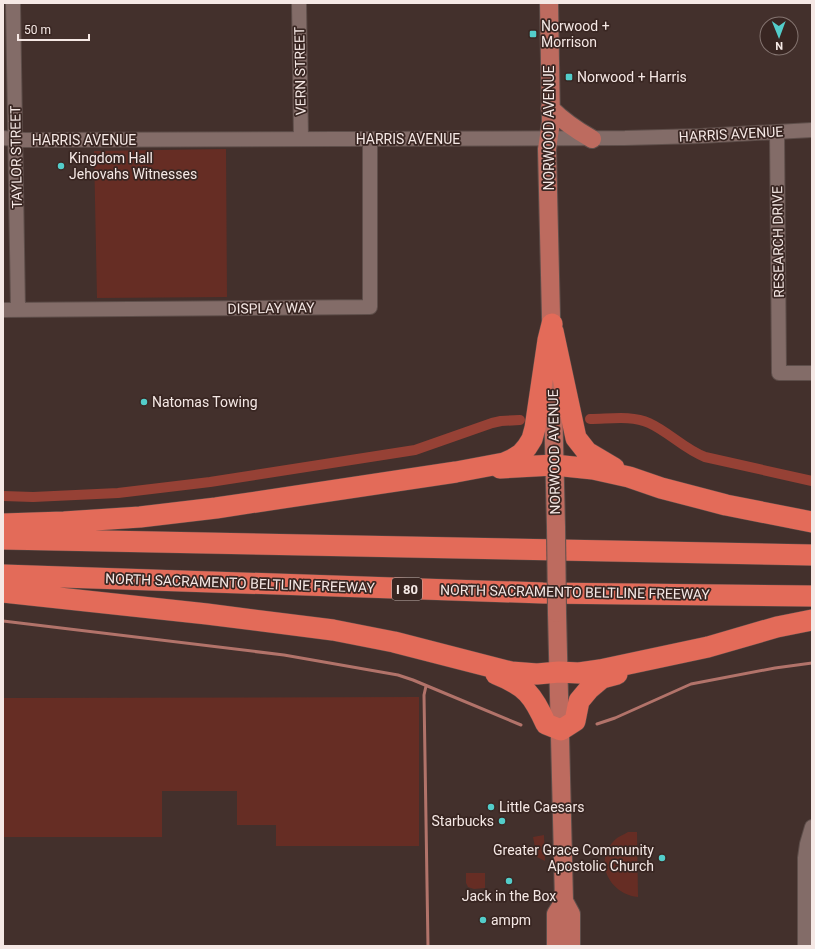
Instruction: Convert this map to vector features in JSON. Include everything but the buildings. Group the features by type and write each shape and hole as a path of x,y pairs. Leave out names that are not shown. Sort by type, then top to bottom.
{"highway":[{"path":"3,524 64,522 146,516 216,508 456,472 504,463 521,454 532,439 552,324"},
{"path":"552,324 576,438 587,452 629,477"},
{"path":"456,472 516,467 554,466 593,469 629,477 661,488 726,506 812,522"},
{"path":"3,539 812,556"},
{"name":"NORTH SACRAMENTO BELTLINE FREEWAY","path":"3,576 544,593 812,596"},
{"path":"3,592 212,614 333,630 394,642 511,672 538,674 559,672 579,673 708,647"},
{"path":"454,657 515,682 528,692 538,705 546,724 561,730 575,721 579,701 589,689 602,678 777,627 812,620"}],"main road":[{"name":"NORWOOD AVENUE","path":"549,3 550,108 549,139 547,149 552,324 557,613 564,901 571,914 571,946"},
{"path":"550,108 577,131 592,138"},
{"name":"NORWOOD AVENUE","path":"556,946 556,914 564,901"}],"street":[{"name":"TAYLOR STREET","path":"13,3 9,138 18,310"},
{"name":"VERN STREET","path":"298,3 301,139"},
{"name":"HARRIS AVENUE","path":"9,138 25,140 549,139 700,136 812,130"},
{"name":"RESEARCH DRIVE","path":"777,132 779,373 812,373"},
{"name":"DISPLAY WAY","path":"3,310 370,307 370,139"},
{"path":"805,946 805,858 812,827"}],"shaded area":[{"path":"226,149 227,297 97,298 94,151"},
{"path":"419,697 419,846 276,846 276,825 237,825 237,791 162,791 162,837 3,837 3,698"},
{"path":"628,832 637,832 638,897 627,894 612,883 607,874 605,865 609,846 617,838"},
{"path":"544,835 545,861 537,857 533,837"},
{"path":"466,873 485,873 485,888 474,889 468,887 466,883"}],"waterway":[{"path":"590,419 635,419 649,423 690,450 705,457 812,481"},
{"path":"3,496 33,497 118,493 210,482 415,450 492,423 520,420"},
{"path":"3,621 284,655 398,675 521,725"},
{"path":"597,724 615,718 691,684 775,668 812,663"},
{"path":"426,686 424,695 428,946"}],"place":[{"name":"Norwood + Morrison","path":"533,34"},
{"name":"Norwood + Harris","path":"569,77"},
{"name":"Kingdom Hall Jehovahs Witnesses","path":"61,166"},
{"name":"Natomas Towing","path":"144,402"},
{"name":"Little Caesars","path":"491,807"},
{"name":"Starbucks","path":"502,821"},
{"name":"Greater Grace Community Apostolic Church","path":"662,858"},
{"name":"Jack in the Box","path":"509,881"},
{"name":"ampm","path":"483,920"}]}
